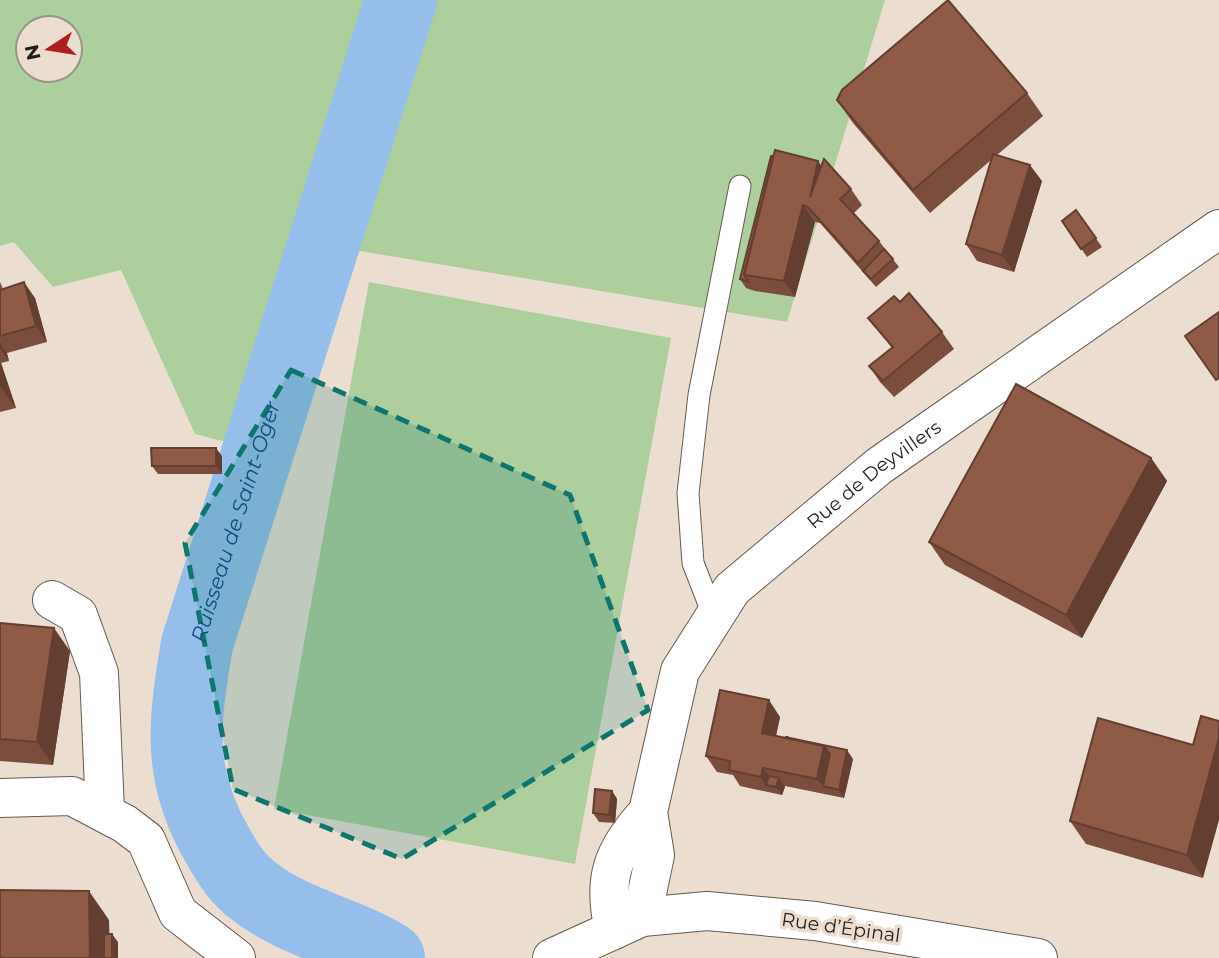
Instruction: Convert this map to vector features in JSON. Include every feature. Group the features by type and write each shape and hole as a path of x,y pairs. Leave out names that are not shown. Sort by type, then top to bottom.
{"street":[{"name":"Rue de Deyvillers","path":"628,923 607,899 609,877 630,832 648,812 680,671 732,589 879,466 1219,229"},
{"path":"52,600 78,615 99,673 105,811"},
{"path":"0,798 72,796 105,811 146,841 178,913 236,958"},
{"name":"Rue d’Épinal","path":"552,958 628,923 708,911 815,920 1038,958"}],"lane":[{"path":"714,617 693,563 688,493 699,395 740,186"}],"highlighted area":[{"path":"291,370 570,495 648,710 402,859 233,789 185,543"}],"green space":[{"path":"0,0 885,0 787,322 342,248 378,131 341,151 307,247 246,447 195,434 121,270 53,287 14,242 0,246"},
{"path":"369,282 671,338 575,864 274,809"}],"water":[{"path":"345,127 378,131 342,248 307,247 341,151"}],"building":[{"path":"948,0 1027,93 913,190 837,100 842,90"},
{"path":"775,150 818,161 810,197 824,159 851,189 840,199 879,241 858,263 808,207 803,205 784,281 744,275"},
{"path":"993,154 1030,165 1002,255 966,244"},
{"path":"771,156 744,275 749,282 740,279"},
{"path":"1076,210 1096,238 1081,249 1062,221"},
{"path":"884,249 893,259 871,279 863,271"},
{"path":"24,282 36,326 0,336 0,290"},
{"path":"909,293 942,332 883,381 869,366 893,347 868,318 894,296 900,302"},
{"path":"1219,312 1219,378 1216,380 1185,336"},
{"path":"1016,384 1151,458 1066,615 929,542"},
{"path":"151,448 216,448 216,466 152,466"},
{"path":"0,623 54,628 37,742 0,739"},
{"path":"720,690 769,700 762,733 824,746 817,779 763,768 761,777 729,770 730,761 706,756"},
{"path":"1201,716 1219,721 1219,738 1187,855 1070,821 1098,718 1193,745"},
{"path":"785,737 847,750 839,790 823,786 830,754 824,746"},
{"path":"769,776 779,778 776,787 766,785"},
{"path":"595,789 612,791 609,815 593,813"},
{"path":"0,890 89,891 90,958 0,958"},
{"path":"104,934 112,934 112,958 104,958"}],"waterway":[{"name":"Ruisseau de Saint-Oger","path":"389,958 287,912 255,892 238,877 218,846 195,795 189,771 187,723 197,644 401,0"}]}
